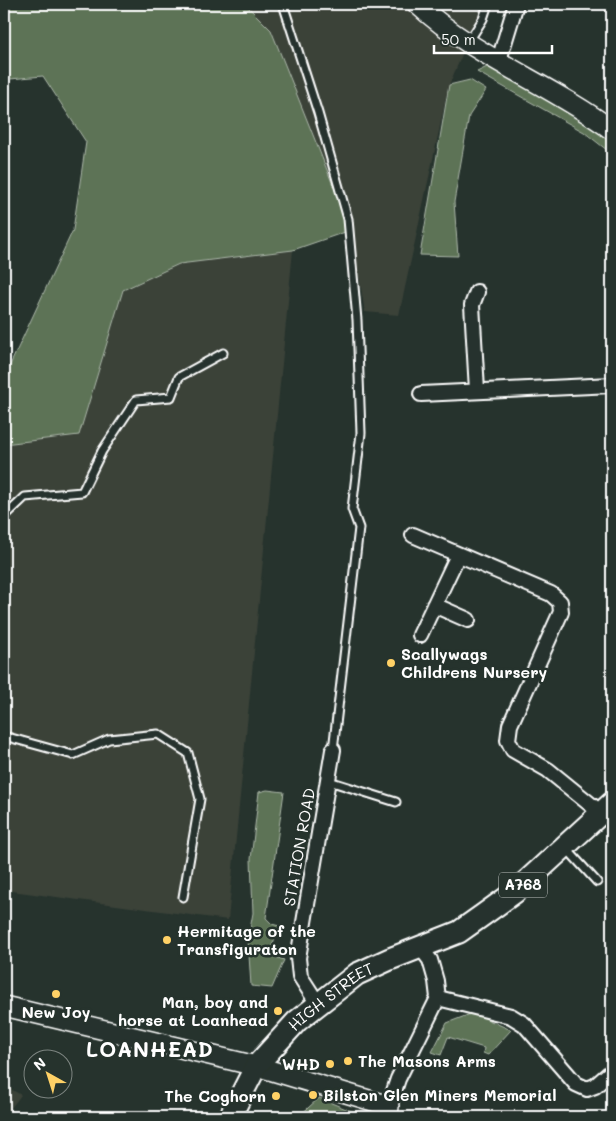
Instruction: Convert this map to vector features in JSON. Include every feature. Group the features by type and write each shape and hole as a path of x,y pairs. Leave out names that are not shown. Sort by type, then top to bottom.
{"main road":[{"name":"HIGH STREET","path":"256,1066 297,1021 357,974 459,932 514,892 607,808"},
{"name":"A768","path":"230,1117 256,1066"}],"street":[{"path":"417,4 435,21 583,108 612,130"},
{"path":"499,60 516,4"},
{"path":"477,292 472,305 477,390"},
{"path":"421,394 612,385"},
{"path":"413,535 551,594 560,602 561,612 510,725 508,740 513,750 607,808"},
{"path":"420,635 458,554"},
{"path":"434,605 468,620"},
{"name":"STATION ROAD","path":"318,1004 300,976 298,958 333,750"},
{"path":"4,1006 256,1066 388,1112 398,1078 438,998 436,981 430,960 420,947"},
{"path":"438,998 511,1016 524,1024 576,1084 588,1089 595,1086 612,1071"}],"lane":[{"path":"283,4 318,113 348,219 357,320 361,433 352,509 359,528 333,750"},
{"path":"468,42 483,19 488,4"},
{"path":"4,517 24,497 82,492 102,451 136,400 171,398 179,376 224,353"},
{"path":"4,736 73,755 109,739 158,734 188,753 200,799 183,897"},
{"path":"329,781 396,802"},
{"path":"566,847 597,882"}],"shaded area":[{"path":"245,4 484,4 449,85 399,315 365,312 351,230 271,30"},
{"path":"293,250 228,920 4,890 4,444 79,435 123,290 179,264"},
{"path":"4,1085 21,1095 4,1117"}],"green space":[{"path":"4,4 245,4 271,30 351,230 293,250 179,264 123,290 79,435 4,444 4,378 73,230 86,142 43,76 10,79 4,74"},
{"path":"489,66 580,115 612,138 612,154 584,132 477,72"},
{"path":"470,80 486,90 469,116 454,202 458,256 420,255 449,85"},
{"path":"267,790 284,792 266,918 272,924 279,926 269,955 284,960 272,988 251,986 248,940 253,913 251,859 259,792"},
{"path":"473,1013 511,1030 488,1055 483,1053 484,1048 448,1037 441,1055 432,1052 447,1023"},
{"path":"319,1098 366,1117 298,1117"}],"place":[{"name":"Scallywags Childrens Nursery","path":"391,663"},
{"name":"Hermitage of the Transfiguraton","path":"167,940"},
{"name":"New Joy","path":"56,994"},
{"name":"Man, boy and horse at Loanhead","path":"278,1011"},
{"name":"The Masons Arms","path":"348,1061"},
{"name":"WHD","path":"330,1064"},
{"name":"Bilston Glen Miners Memorial","path":"313,1095"},
{"name":"The Coghorn","path":"276,1096"}],"district":[{"name":"LOANHEAD","path":"150,1050"}]}
